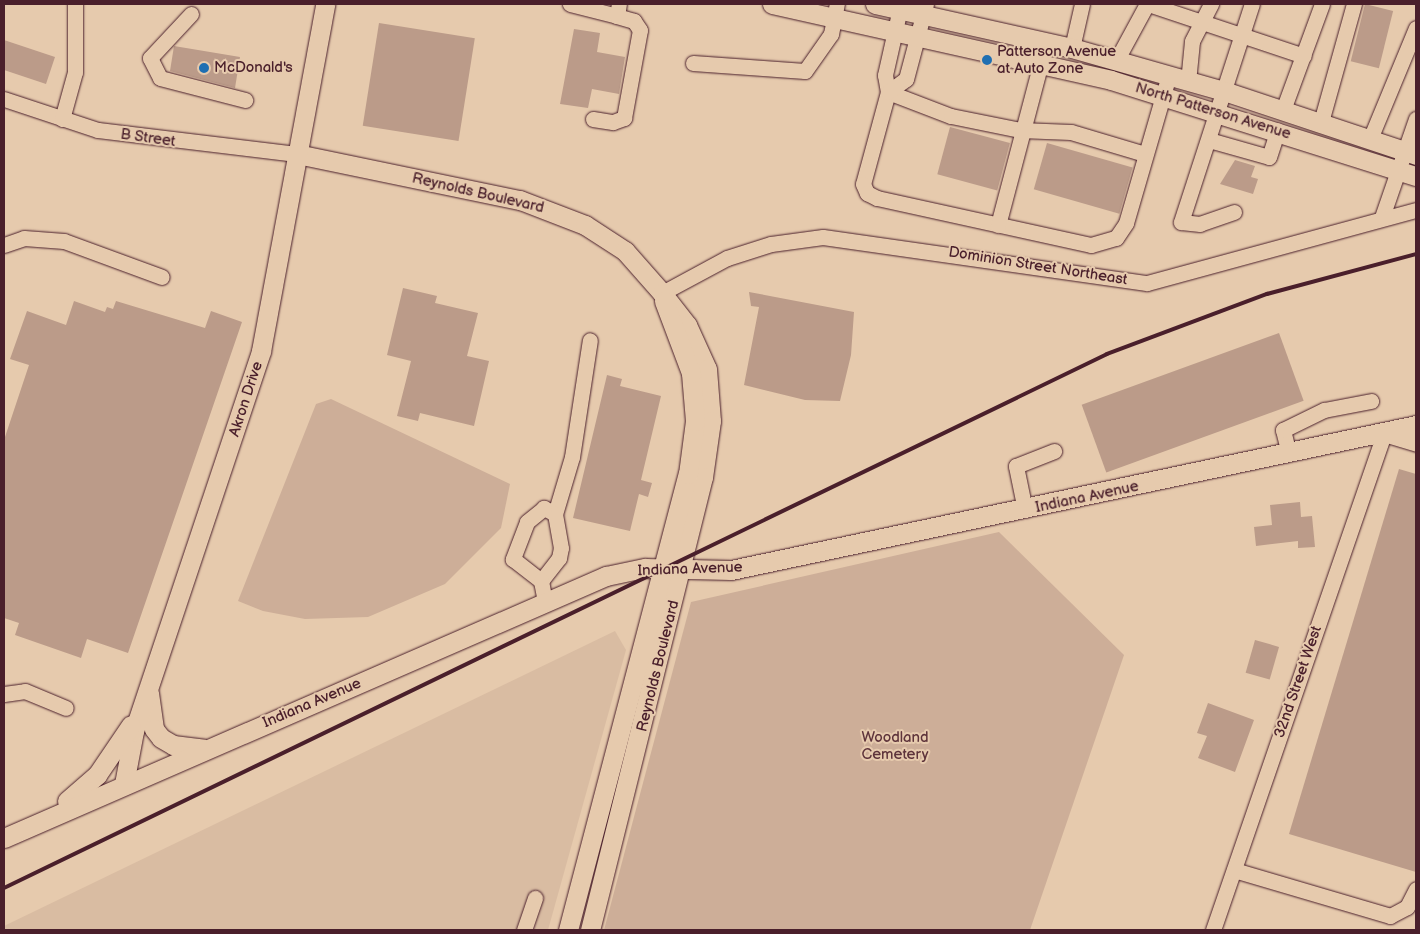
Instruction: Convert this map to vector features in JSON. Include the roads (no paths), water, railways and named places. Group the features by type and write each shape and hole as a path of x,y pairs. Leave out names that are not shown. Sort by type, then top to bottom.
{"main road":[{"name":"Akron Drive","path":"124,784 148,688 261,351 324,4"},
{"name":"North Patterson Avenue","path":"772,4 836,10 895,28 922,17 1072,48 1224,91 1411,153"},
{"name":"North Patterson Avenue","path":"875,4 900,6 922,17 1040,62 1219,111 1407,172"},
{"name":"Reynolds Boulevard","path":"297,154 546,208 609,238 662,293 687,325 707,369 711,421 674,570 590,930"},
{"name":"Indiana Avenue","path":"4,838 124,784 606,576 674,570 731,570 1025,510 1384,434 1416,425"},
{"name":"Reynolds Boulevard","path":"568,930 674,570"},
{"path":"148,688 154,728 161,738 173,745 205,749"},
{"path":"32,825 92,781 142,707"}],"street":[{"path":"62,119 75,72 75,4"},
{"path":"570,4 618,10 634,22 640,30 624,118 613,122 593,119"},
{"path":"1072,48 1082,4"},
{"path":"1116,61 1147,4 1304,56"},
{"path":"1188,82 1200,20 1211,4"},
{"path":"1234,212 1200,224 1181,222 1210,140 1252,4"},
{"path":"1283,110 1322,4"},
{"path":"1321,122 1354,4"},
{"path":"900,6 885,75 888,92 863,184 867,193 998,225 1091,245 1116,238 1126,223 1169,75"},
{"path":"693,63 805,71 831,34 836,10"},
{"path":"191,14 150,58 160,78 245,100"},
{"path":"888,92 906,78 922,17"},
{"path":"1370,139 1416,28"},
{"path":"998,225 1020,130 1046,42"},
{"path":"888,92 951,116 1020,130 1071,132 1145,154"},
{"name":"B Street","path":"4,99 62,119 160,141 297,154"},
{"path":"1382,217 1407,172 1416,119"},
{"path":"1210,140 1269,157 1278,130"},
{"name":"Dominion Street Northeast","path":"662,293 727,258 771,244 823,237 1147,283 1382,217 1416,210"},
{"path":"4,245 24,238 64,240 162,277"},
{"path":"545,602 541,581 560,553 555,514 572,457 590,340"},
{"path":"1289,454 1282,430 1324,410 1370,400"},
{"path":"1384,434 1416,444"},
{"name":"32nd Street West","path":"1213,930 1384,434"},
{"path":"1025,510 1016,466 1054,451"},
{"path":"541,581 518,567 513,552 535,512 544,508 555,514"},
{"path":"4,694 25,691 66,708"},
{"path":"1234,870 1390,916 1408,906 1416,889"},
{"path":"524,930 534,898"}],"railway":[{"path":"4,888 1107,354 1267,294 1416,254"}],"place":[{"name":"Patterson Avenue at Auto Zone","path":"987,60"},
{"name":"McDonald's","path":"204,68"}],"park label":[{"name":"Woodland Cemetery","path":"895,746"}]}
